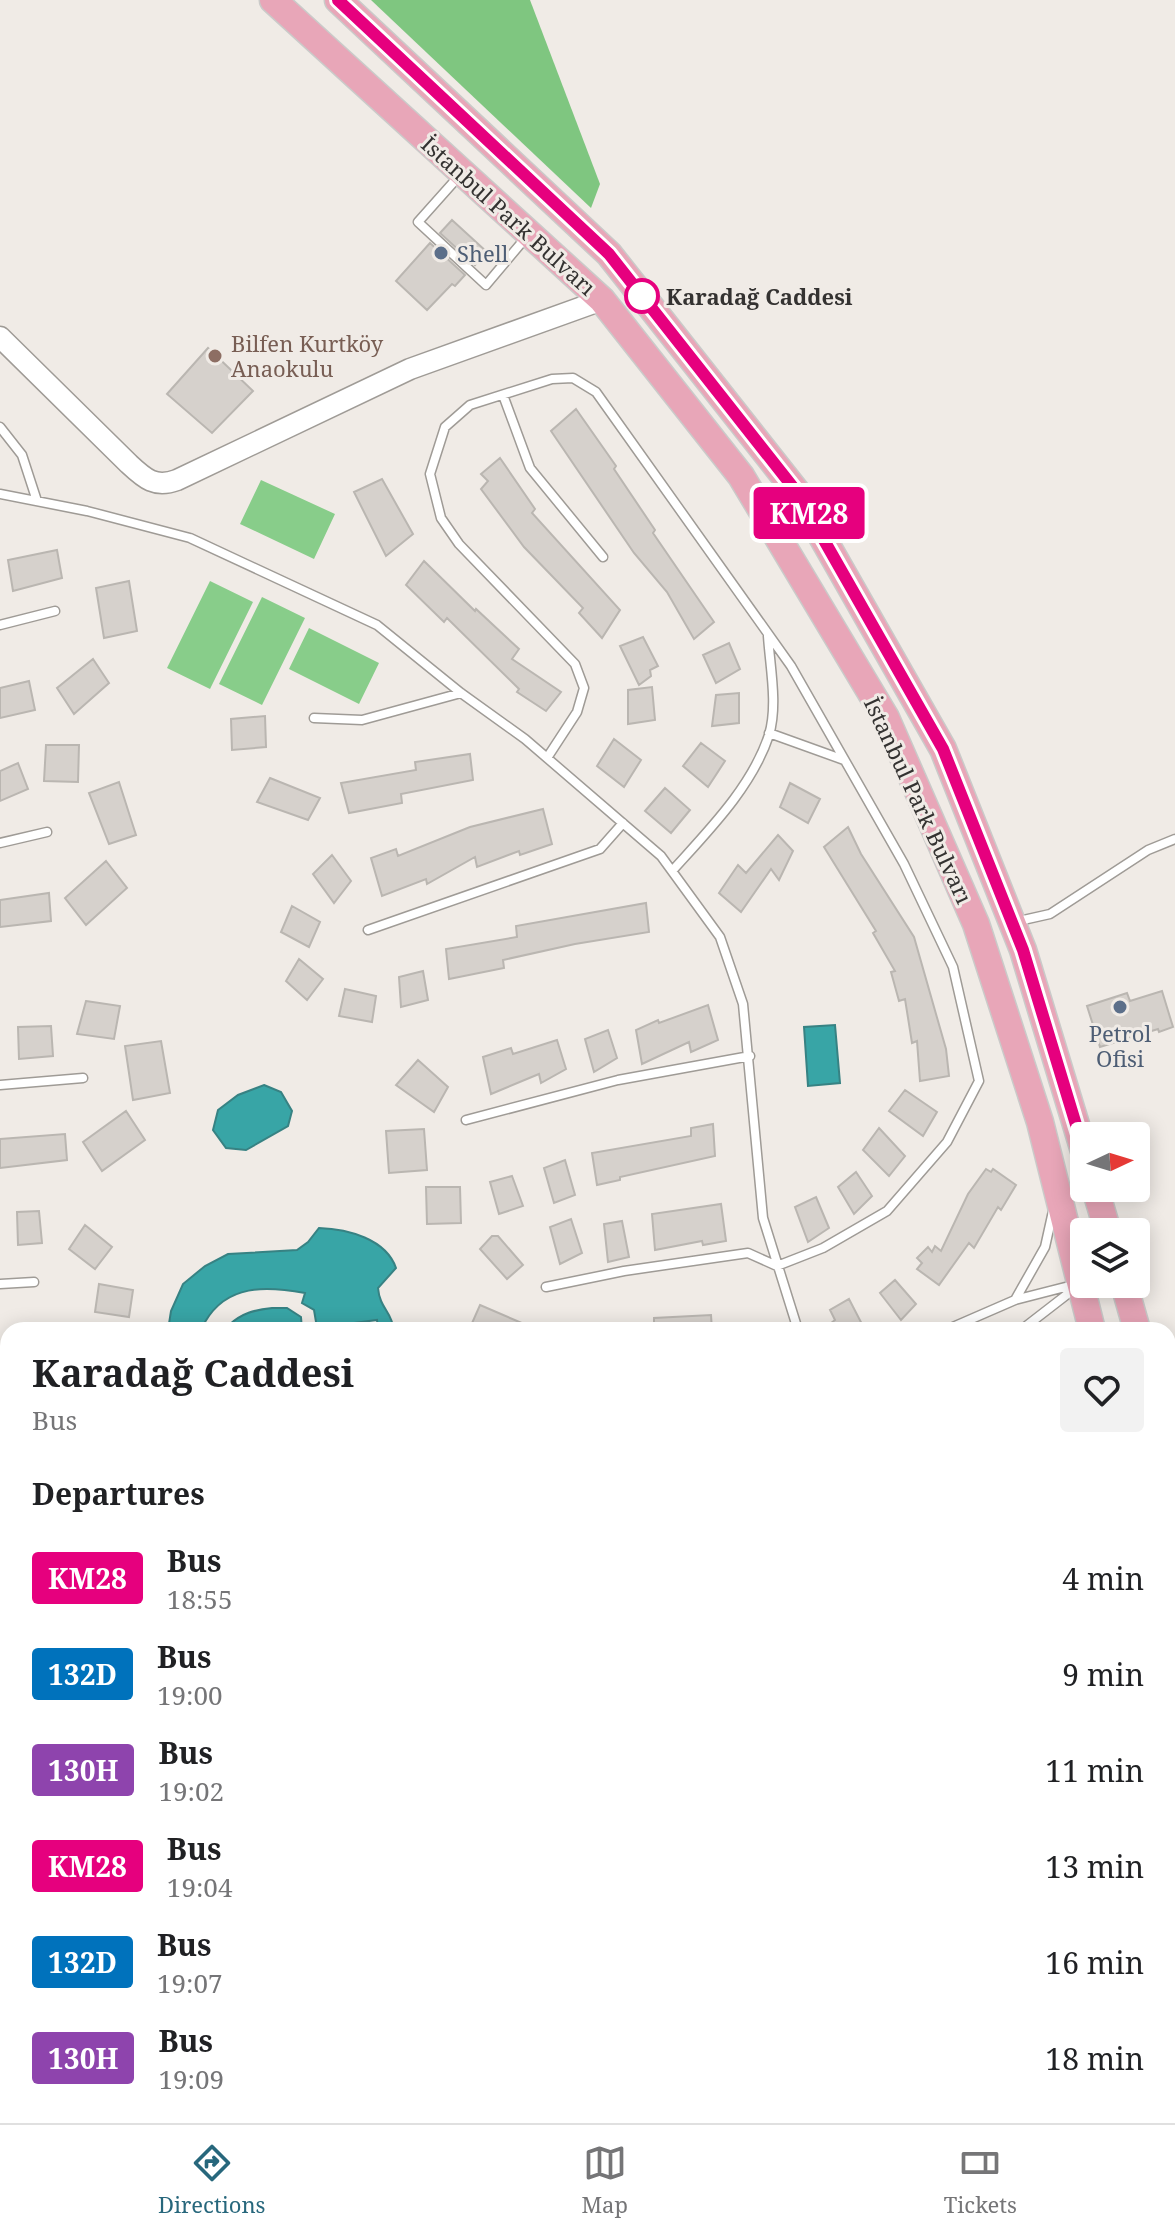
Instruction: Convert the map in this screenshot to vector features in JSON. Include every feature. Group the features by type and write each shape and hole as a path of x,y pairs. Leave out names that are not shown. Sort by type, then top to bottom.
{"highway":[{"name":"İstanbul Park Bulvarı","path":"273,0 602,300 741,476 886,718 976,924 1040,1122 1070,1237"},
{"name":"İstanbul Park Bulvarı","path":"338,0 609,254 796,491 943,749 1023,950 1075,1122"},
{"name":"İstanbul Park Bulvarı","path":"1086,1298 1090,1322"},
{"path":"1128,1298 1135,1322"}],"street":[{"path":"0,337 136,471 151,482 161,484 177,480 410,369 602,300"}],"lane":[{"path":"462,173 418,222 486,285 529,234"},
{"path":"546,1287 624,1271 748,1253 777,1266 823,1248 887,1211 947,1142 979,1081 953,967 904,864 791,666 596,392 573,378 552,379 470,405 445,427 430,474 441,518 459,544 575,664 584,688 577,712 547,758"},
{"path":"503,395 530,468 603,557"},
{"path":"0,427 22,455 37,501"},
{"path":"0,494 190,538 377,625 547,758 661,856 720,937 743,1004 763,1218 795,1322"},
{"path":"0,625 55,611"},
{"path":"672,871 751,773 769,733 772,692 767,633"},
{"path":"314,718 362,720 461,693"},
{"path":"769,733 845,760"},
{"path":"368,930 600,849 623,823"},
{"path":"0,843 47,832"},
{"path":"1012,922 1050,914 1148,850 1175,839"},
{"path":"466,1120 618,1080 750,1056"},
{"path":"0,1085 83,1078"},
{"path":"1015,1300 1045,1247 1057,1191"},
{"path":"0,1284 34,1282"},
{"path":"964,1322 1015,1300 1070,1286"},
{"path":"1029,1322 1070,1292"}],"green space":[{"path":"371,0 530,0 600,184 591,208"},
{"path":"261,480 335,514 314,559 240,524"},
{"path":"210,581 253,602 210,689 167,668"},
{"path":"262,597 305,618 262,705 219,684"},
{"path":"309,628 379,663 359,704 289,669"}],"water":[{"path":"835,1025 840,1083 808,1086 804,1027"},
{"path":"264,1085 281,1092 292,1111 288,1126 246,1150 226,1148 213,1130 218,1110 238,1095"},
{"path":"319,1228 353,1233 384,1250 396,1268 378,1288 392,1322 316,1322 314,1310 302,1303 305,1293 262,1289 236,1294 224,1300 205,1322 169,1322 183,1284 205,1266 228,1254 297,1250"},
{"path":"287,1308 301,1317 301,1322 234,1322 254,1311"}],"building":[{"path":"452,220 487,252 475,265 440,233"},
{"path":"430,243 465,275 427,310 396,281"},
{"path":"208,348 253,391 212,433 167,394"},
{"path":"576,409 616,466 614,469 655,530 653,533 714,622 694,639 667,592 634,553 551,431"},
{"path":"500,458 535,509 532,513 620,610 602,638 579,613 583,608 524,547 481,489 488,481 481,474"},
{"path":"382,479 413,534 386,556 354,492"},
{"path":"57,550 62,578 13,591 8,560"},
{"path":"424,561 519,649 512,659 561,692 546,711 517,692 519,689 447,618 444,622 406,585"},
{"path":"129,581 137,631 104,638 96,588"},
{"path":"643,637 658,666 650,670 651,676 639,685 620,646"},
{"path":"729,643 740,669 716,683 703,655"},
{"path":"93,659 109,683 74,714 57,688"},
{"path":"29,681 35,710 0,718 0,688"},
{"path":"652,687 655,720 628,724 628,690"},
{"path":"739,693 739,723 712,726 716,695"},
{"path":"265,716 266,747 232,750 231,719"},
{"path":"614,739 641,760 624,787 597,766"},
{"path":"701,743 725,761 708,787 683,766"},
{"path":"46,745 79,745 78,782 44,781"},
{"path":"470,754 473,780 401,794 402,803 349,813 341,783 416,770 415,762"},
{"path":"18,763 28,789 0,801 0,771"},
{"path":"270,778 320,798 308,820 257,802"},
{"path":"119,782 136,835 109,844 89,793"},
{"path":"790,783 820,799 808,823 780,807"},
{"path":"665,788 690,810 671,833 645,811"},
{"path":"543,809 552,844 520,855 519,851 477,867 475,857 427,884 426,879 382,896 371,858 396,849 398,856 470,827"},
{"path":"848,827 861,854 914,937 946,1049 949,1076 920,1081 917,1041 912,1043 905,999 899,1001 891,972 895,971 873,933 876,931 824,847"},
{"path":"778,835 793,851 779,880 771,869 741,912 719,893 738,865 746,873"},
{"path":"332,855 351,881 334,903 313,874"},
{"path":"106,861 127,888 86,925 65,898"},
{"path":"49,893 51,921 0,927 0,900"},
{"path":"646,903 649,932 503,960 504,968 449,979 446,949 517,937 516,926"},
{"path":"292,906 320,922 309,947 281,932"},
{"path":"299,959 323,979 307,1000 286,981"},
{"path":"423,971 428,1000 401,1007 399,977"},
{"path":"345,989 376,996 372,1022 339,1016"},
{"path":"1162,991 1173,1027 1100,1047 1087,1006 1127,993 1130,1001"},
{"path":"86,1001 120,1006 114,1039 77,1034"},
{"path":"708,1005 718,1040 691,1052 689,1042 642,1064 636,1030"},
{"path":"51,1026 53,1056 19,1059 18,1027"},
{"path":"608,1030 617,1058 594,1072 585,1039"},
{"path":"557,1040 566,1069 541,1083 539,1074 491,1094 483,1057 511,1048 513,1054"},
{"path":"161,1041 170,1093 133,1100 125,1046"},
{"path":"418,1060 448,1087 434,1112 396,1085"},
{"path":"905,1090 937,1112 923,1136 889,1111"},
{"path":"126,1111 145,1140 102,1171 83,1142"},
{"path":"713,1124 715,1156 597,1185 592,1153 691,1136 691,1128"},
{"path":"879,1128 905,1156 889,1176 863,1150"},
{"path":"424,1129 427,1170 389,1173 386,1131"},
{"path":"65,1134 67,1160 0,1168 0,1139"},
{"path":"565,1160 575,1195 554,1203 544,1168"},
{"path":"986,1169 991,1172 993,1169 1016,1185 1001,1210 998,1207 974,1248 969,1243 939,1285 917,1269 922,1263 917,1258 928,1247 932,1252 935,1246 941,1251 968,1194"},
{"path":"856,1172 872,1196 854,1214 838,1187"},
{"path":"512,1176 523,1206 499,1214 490,1182"},
{"path":"426,1187 460,1187 461,1223 427,1224"},
{"path":"816,1197 829,1228 808,1242 795,1207"},
{"path":"721,1204 726,1241 703,1245 702,1241 655,1250 652,1214"},
{"path":"39,1211 42,1243 18,1245 17,1212"},
{"path":"571,1219 582,1253 560,1264 550,1227"},
{"path":"622,1221 629,1257 608,1262 604,1224"},
{"path":"85,1225 112,1247 95,1269 69,1249"},
{"path":"492,1236 498,1236 523,1265 507,1279 480,1249"},
{"path":"895,1280 916,1304 901,1320 880,1293"},
{"path":"99,1284 133,1290 129,1317 95,1312"},
{"path":"849,1299 861,1322 832,1322 835,1320 830,1310"},
{"path":"480,1305 519,1322 473,1322"},
{"path":"711,1315 711,1322 654,1322 654,1318"}],"bus line":[{"name":"KM28","path":"338,0 609,254 796,491 943,749 1023,950 1075,1122"}],"place":[{"name":"Shell","path":"441,253"},
{"name":"Karadağ Caddesi","path":"642,296"},
{"name":"Bilfen Kurtköy Anaokulu","path":"215,356"},
{"name":"Petrol Ofisi","path":"1120,1007"}]}
